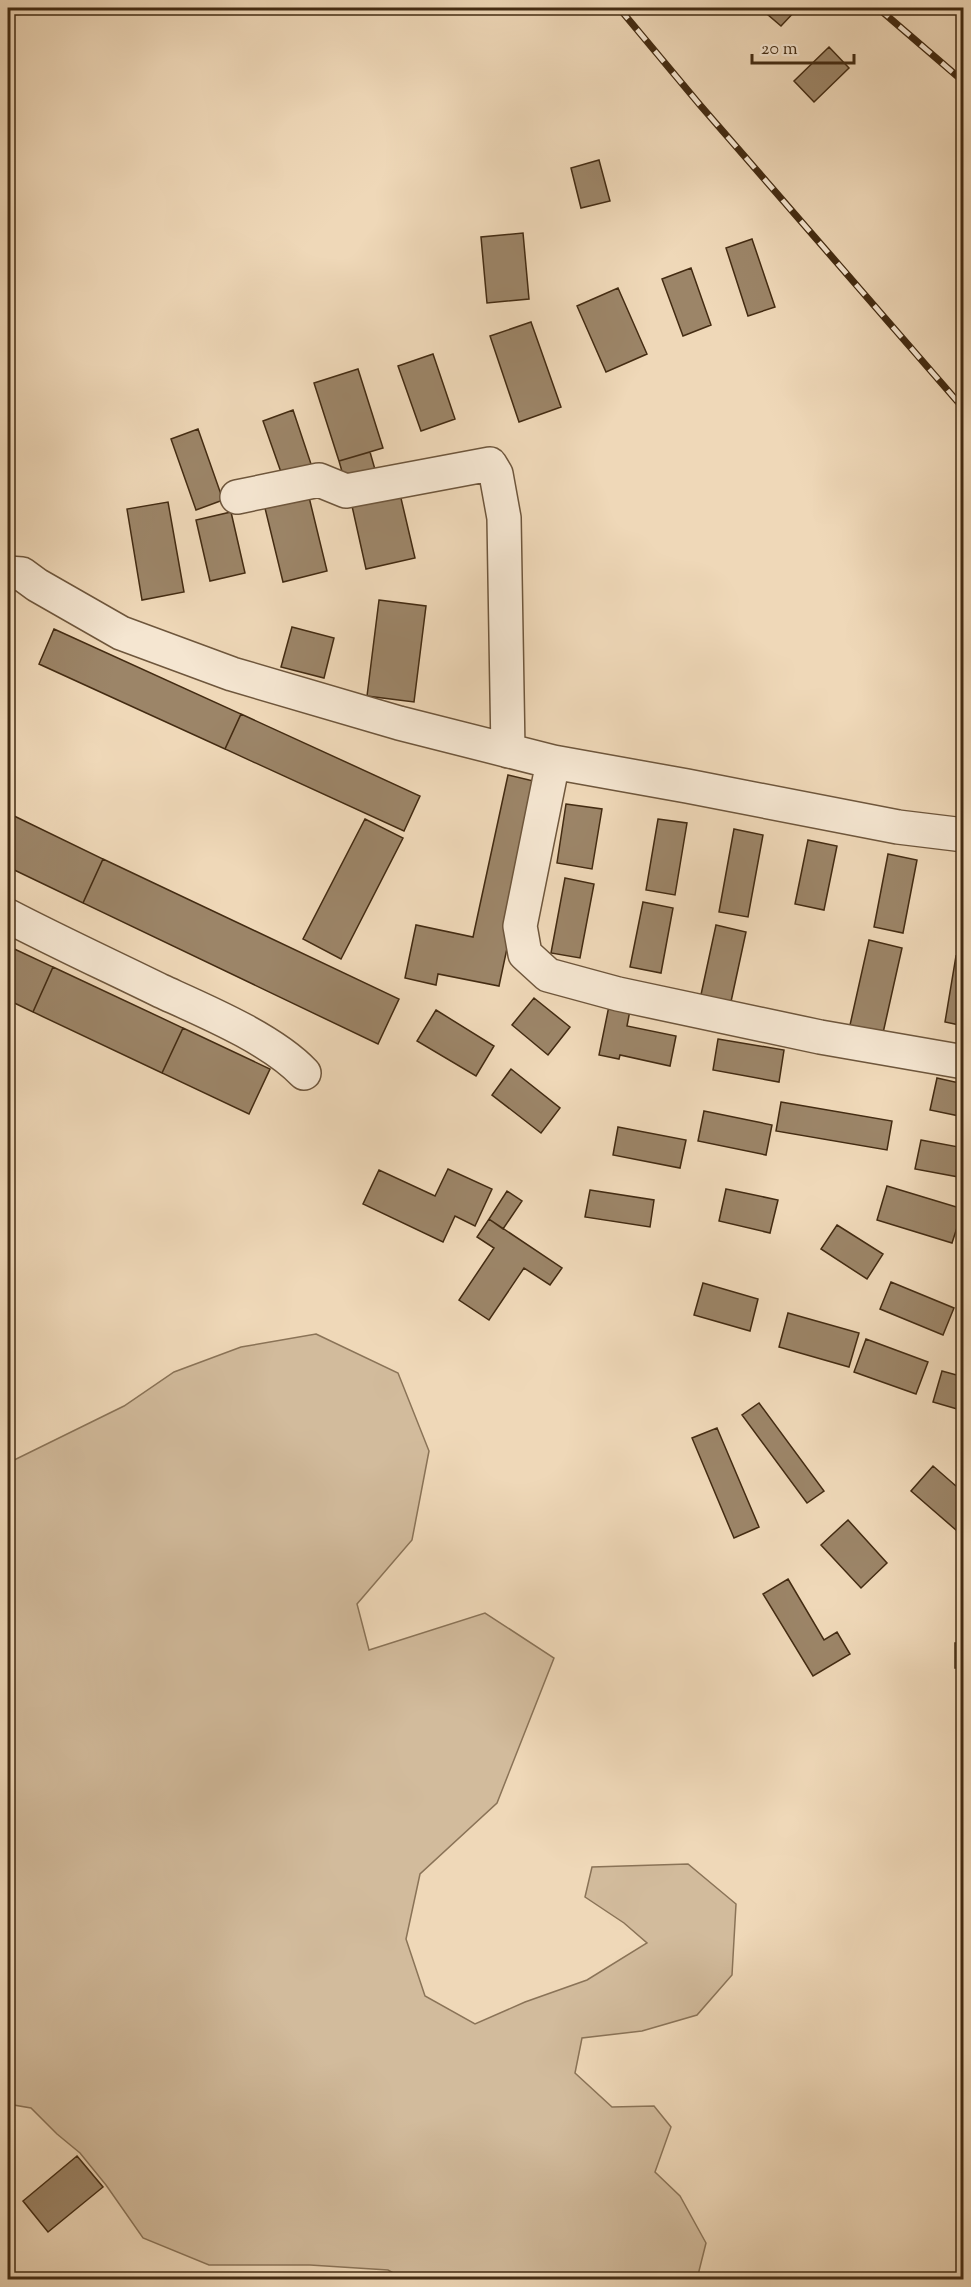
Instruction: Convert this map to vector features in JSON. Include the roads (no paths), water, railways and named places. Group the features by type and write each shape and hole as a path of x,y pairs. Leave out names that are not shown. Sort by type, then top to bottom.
{"street":[{"path":"237,498 320,480 346,491 490,464 496,474 504,518 508,751"},
{"path":"8,573 22,574 120,633 232,674 399,723 554,762 898,827 963,835"},
{"path":"554,762 520,926 525,954 548,975 618,994 820,1037 963,1062"},
{"path":"8,916 80,953 217,1017 290,1058 304,1073"}],"railway":[{"path":"619,8 700,105 964,409"},
{"path":"878,8 964,82"}]}
